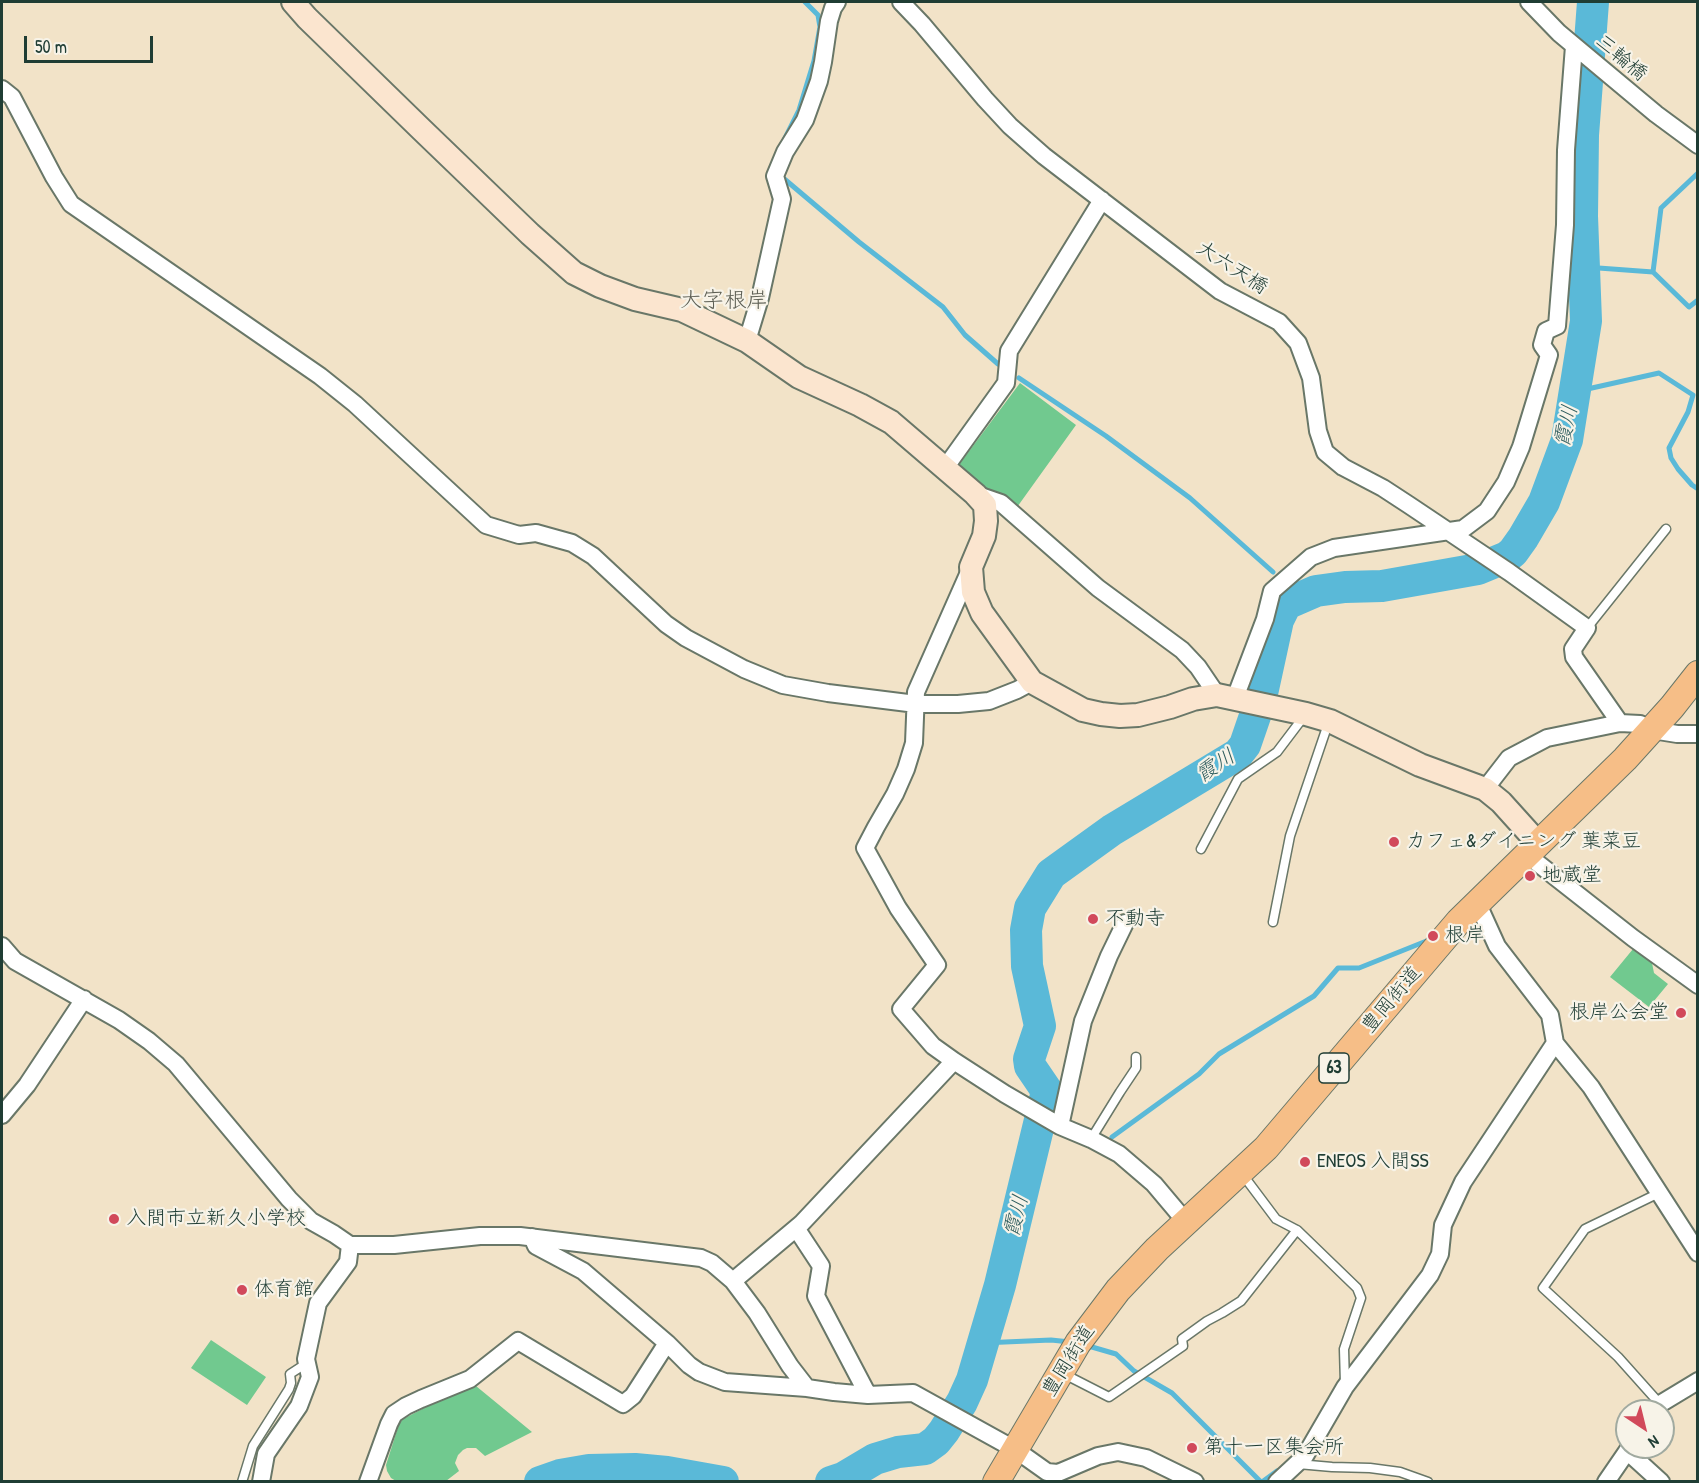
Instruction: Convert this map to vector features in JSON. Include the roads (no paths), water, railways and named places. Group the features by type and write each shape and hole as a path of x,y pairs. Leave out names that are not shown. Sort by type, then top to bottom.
{"main road":[{"name":"豊岡街道","path":"996,1482 1082,1337 1118,1290 1186,1222 1266,1148 1459,921 1625,759 1698,674"}],"street":[{"path":"293,2 420,128 574,273 635,299 682,310 747,341 799,377 891,422 985,505 984,536 916,692 914,743 906,769 866,849 898,908 937,965 901,1009 933,1046 954,1061 1057,1124 1119,1154 1154,1184 1186,1222"},
{"path":"747,341 760,298 782,199 775,176 785,152 805,120 819,81 829,21 837,2"},
{"name":"大六天橋","path":"901,2 1010,126 1044,156 1220,291 1280,322 1298,343 1311,378 1318,431 1325,452 1343,467 1383,488 1509,572 1587,628"},
{"name":"三輪橋","path":"1529,2 1574,46 1656,114 1698,145"},
{"path":"1231,698 1265,618 1272,591 1311,557 1334,548 1450,533 1463,529 1487,511 1506,482 1521,447 1549,355 1542,345 1546,332 1557,326 1565,225 1566,150 1574,46"},
{"path":"2,89 12,97 54,177 71,204 320,376 355,404 486,525 519,535 536,533 572,543 592,556 666,624 686,638 746,670 783,685 916,704 958,704 989,701 1032,682"},
{"path":"945,468 1006,383 1009,351 1102,200"},
{"path":"975,494 1001,503 1098,588 1182,650 1231,698"},
{"path":"971,567 973,592 982,613 1032,682 1083,710 1101,714 1138,715 1193,699 1231,698 1299,713 1330,721 1420,765 1485,789 1501,802 1532,849 1633,938 1698,985"},
{"path":"1587,628 1573,649 1574,657 1620,723"},
{"path":"1485,789 1509,758 1547,738 1620,723 1640,724 1652,730 1677,734 1698,734"},
{"path":"1478,903 1497,946 1550,1015 1555,1043 1591,1087 1698,1253"},
{"path":"1057,1124 1083,1021 1125,922"},
{"path":"2,946 15,961 119,1020 176,1064 289,1200 311,1221 350,1245 394,1245 480,1236 532,1237 702,1258 712,1263 733,1281 807,1388"},
{"path":"2,1114 27,1085 84,999"},
{"path":"1277,1482 1305,1456 1345,1387 1430,1275 1440,1254 1443,1225 1463,1182 1555,1043"},
{"path":"733,1281 796,1228 954,1061"},
{"path":"796,1228 821,1266 816,1296 868,1395"},
{"path":"532,1237 536,1246 583,1271 667,1343 689,1365 713,1378 725,1382 868,1395 913,1394 1016,1450 1047,1472 1058,1473 1098,1456 1118,1452 1146,1458 1195,1482"},
{"path":"261,1482 266,1454 299,1406 310,1377 306,1359 318,1303 348,1262 350,1245"},
{"path":"368,1482 394,1414 421,1399 470,1379 518,1341 623,1404 633,1395 667,1343"},
{"path":"1670,1399 1698,1381"},
{"path":"1606,1482 1622,1459"},
{"path":"1639,1459 1661,1482"}],"lane":[{"path":"1587,628 1666,530"},
{"path":"1201,849 1238,778 1277,752 1299,713"},
{"path":"1274,922 1290,836 1330,721"},
{"path":"1091,1139 1136,1068 1136,1057"},
{"path":"1241,1172 1276,1220 1297,1230 1357,1288 1361,1298 1344,1349 1345,1387"},
{"path":"1651,1399 1618,1358 1543,1288 1586,1229 1659,1193"},
{"path":"1060,1372 1109,1397 1183,1346 1182,1339 1241,1301 1297,1230"},
{"path":"242,1482 253,1446 289,1389 290,1374 307,1363"},
{"path":"1297,1464 1380,1469 1400,1472 1428,1482"}],"waterway":[{"path":"785,138 799,110 814,61 820,27 818,15 805,2"},
{"name":"霞川","path":"831,1482 843,1478 875,1459 898,1452 925,1449 944,1431 962,1402 972,1380 1000,1285 1047,1091 1030,1066 1029,1059 1040,1026 1027,966 1026,930 1030,908 1051,874 1112,830 1238,754 1245,745 1256,713 1278,620 1286,604 1316,591 1382,586 1478,569 1507,557 1513,552 1544,502 1567,440 1586,321 1582,216 1583,135 1593,2"},
{"path":"1585,267 1653,272 1661,208 1698,173"},
{"path":"782,177 859,242 943,307 965,335 998,364"},
{"path":"1653,272 1689,307 1698,300"},
{"path":"1574,392 1659,373 1693,395 1688,412 1669,448 1671,458 1678,469 1698,489"},
{"path":"1019,378 1106,436 1190,498 1273,572"},
{"path":"1295,591 1302,596"},
{"path":"1112,1137 1199,1074 1219,1054 1314,996 1338,968 1359,968 1429,940"},
{"path":"982,1343 1051,1340 1070,1342"},
{"path":"1085,1345 1116,1354 1134,1371 1172,1393 1261,1482"},
{"name":"霞川","path":"540,1482 560,1475 589,1470 635,1469 723,1482"},
{"path":"1262,1482 1277,1471"}],"place":[{"name":"カフェ&ダイニング 葉菜豆","path":"1394,842"},
{"name":"地蔵堂","path":"1530,876"},
{"name":"不動寺","path":"1093,919"},
{"name":"根岸","path":"1433,936"},
{"name":"根岸公会堂","path":"1681,1013"},
{"name":"ENEOS 入間SS","path":"1305,1162"},
{"name":"入間市立新久小学校","path":"114,1219"},
{"name":"体育館","path":"242,1290"},
{"name":"第十一区集会所","path":"1192,1448"}],"district":[{"name":"大字根岸","path":"724,301"}]}
